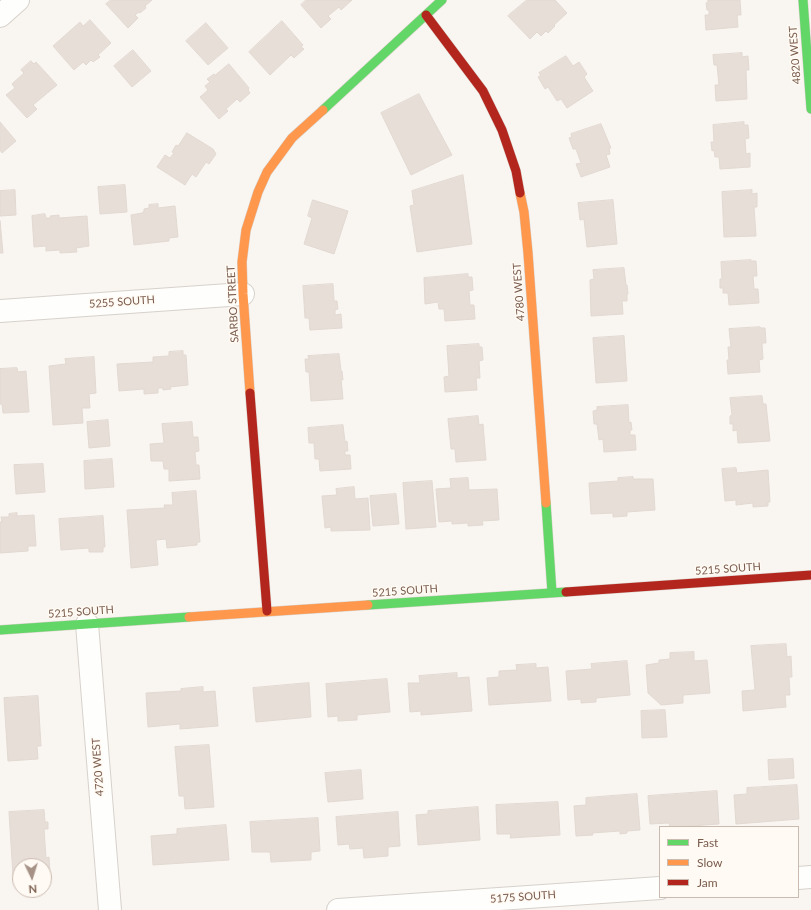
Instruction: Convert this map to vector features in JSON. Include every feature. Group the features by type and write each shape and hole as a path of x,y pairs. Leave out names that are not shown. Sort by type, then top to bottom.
{"street":[{"path":"0,16 18,0"},
{"name":"SARBO STREET","path":"268,612 243,294 242,262 246,230 258,192 267,172 292,138 442,0"},
{"name":"4820 WEST","path":"803,0 811,109"},
{"name":"4780 WEST","path":"426,15 483,91 502,130 517,178 524,212 528,253 552,593"},
{"name":"5255 SOUTH","path":"0,310 243,294"},
{"name":"5215 SOUTH","path":"0,630 811,575"},
{"name":"4720 WEST","path":"87,624 110,910"},
{"path":"799,878 811,877"},
{"name":"5175 SOUTH","path":"338,910 659,888"}],"building":[{"path":"111,0 152,0 145,6 146,8 135,15 138,18 128,28 106,4"},
{"path":"306,0 352,0 341,10 339,7 328,16 331,19 321,28 301,5"},
{"path":"527,0 555,0 567,13 548,33 546,31 541,36 537,32 530,39 508,16"},
{"path":"708,0 740,0 741,15 737,15 738,27 706,30 705,15 709,15 709,10 707,10 706,3"},
{"path":"90,20 111,43 98,55 100,57 93,62 91,60 86,65 83,62 74,70 53,46 80,22 83,26"},
{"path":"282,21 303,45 301,47 304,49 294,58 291,55 270,75 249,52"},
{"path":"206,23 228,48 208,65 186,41"},
{"path":"133,50 151,71 132,87 114,66"},
{"path":"742,53 742,57 748,56 749,70 746,70 747,99 716,101 715,85 719,85 717,65 714,65 713,55"},
{"path":"566,56 573,66 579,62 587,74 584,77 593,91 567,108 561,99 557,101 548,87 545,89 538,77 541,75 539,73"},
{"path":"31,61 34,64 36,62 57,85 33,105 37,109 27,118 6,95 15,88 12,84 24,73 21,70"},
{"path":"229,64 249,88 248,90 250,93 240,102 237,99 226,109 228,111 219,119 200,97 208,90 205,86 210,82 207,79 214,74 215,75"},
{"path":"419,94 452,155 411,175 381,113"},
{"path":"0,122 16,141 2,153 0,150"},
{"path":"744,122 744,125 748,125 749,138 745,139 746,154 750,153 750,167 720,169 719,157 715,157 714,150 712,151 711,142 714,142 713,125"},
{"path":"601,124 611,148 609,148 610,154 606,155 610,167 581,177 576,164 581,163 576,149 573,149 569,138 572,137 571,134"},
{"path":"187,133 213,149 216,154 209,164 206,162 196,177 192,174 185,185 157,167 165,155 170,158 174,153 172,152 176,145 178,146"},
{"path":"463,175 472,244 417,252 410,206 414,205 412,191"},
{"path":"125,185 127,212 100,214 98,187"},
{"path":"15,190 16,215 0,216 0,191"},
{"path":"752,190 752,194 757,193 757,207 754,207 756,236 724,237 722,192"},
{"path":"313,200 348,211 334,254 304,244 312,218 308,216"},
{"path":"613,200 617,244 587,247 584,219 580,220 578,203"},
{"path":"158,204 158,208 175,206 178,237 169,238 169,241 134,245 131,215 142,213 144,209 149,208 149,205"},
{"path":"45,214 46,218 59,215 59,218 87,216 89,246 76,248 77,252 60,253 60,250 46,251 46,246 34,247 32,216"},
{"path":"0,221 3,253 0,253"},
{"path":"756,261 757,276 753,276 754,289 758,289 759,303 729,305 728,293 723,293 723,288 720,288 720,279 722,279 721,262"},
{"path":"624,268 628,294 627,301 622,301 623,314 591,316 590,280 594,279 593,270"},
{"path":"468,274 468,277 472,277 473,290 469,291 470,305 474,305 475,319 445,321 444,309 439,309 438,302 425,304 424,278"},
{"path":"333,284 334,301 337,301 338,309 335,310 335,315 341,314 342,328 310,330 309,318 305,318 303,286"},
{"path":"765,328 766,343 762,343 763,359 759,360 760,372 728,374 728,347 731,347 729,329"},
{"path":"624,336 627,381 596,383 593,338"},
{"path":"479,344 479,347 482,347 483,360 479,361 480,378 476,378 477,390 445,392 444,377 449,376 447,346"},
{"path":"183,351 183,355 186,355 188,385 170,387 171,389 163,390 163,388 158,388 158,393 144,394 144,389 119,391 117,364 153,362 153,357 169,356 169,352"},
{"path":"339,354 343,380 341,379 343,399 311,401 309,372 306,372 305,359 309,359 308,356"},
{"path":"94,357 96,393 89,394 90,408 82,408 83,423 53,425 49,366 66,364 65,359"},
{"path":"17,368 18,372 26,371 29,412 3,413 2,404 0,404 0,369"},
{"path":"762,396 763,404 766,404 770,441 738,443 737,430 733,431 733,424 730,424 730,416 732,415 730,398"},
{"path":"628,405 629,423 631,422 632,430 630,430 630,435 635,435 636,450 604,452 603,439 599,440 597,424 594,424 593,411 597,410 597,407"},
{"path":"478,416 479,425 483,424 486,460 456,462 455,449 451,449 448,419"},
{"path":"108,420 110,446 89,448 87,422"},
{"path":"192,422 193,437 198,437 199,451 195,452 196,465 199,465 200,479 169,481 169,469 164,469 163,461 151,461 150,444 164,443 162,424"},
{"path":"343,425 345,442 347,441 348,451 345,451 345,455 350,455 351,469 320,471 319,459 315,459 314,443 309,443 308,428"},
{"path":"112,459 114,487 85,489 84,461"},
{"path":"43,464 45,492 16,494 14,465"},
{"path":"736,468 737,473 768,470 770,502 768,502 768,506 753,507 753,503 736,505 736,500 725,501 722,469"},
{"path":"633,477 633,479 653,479 655,510 627,512 627,516 613,517 613,513 591,514 589,483 618,481 618,478"},
{"path":"468,478 469,490 497,489 499,520 482,521 483,525 468,526 468,523 452,524 452,521 439,522 436,489 451,488 450,479"},
{"path":"432,481 436,527 406,529 403,483"},
{"path":"354,487 355,499 368,498 370,530 331,531 331,527 325,528 322,496 337,495 336,489"},
{"path":"196,491 200,542 197,542 197,545 167,548 166,539 156,540 158,565 131,568 127,510 165,508 164,505 173,505 172,493"},
{"path":"396,494 399,524 373,526 370,496"},
{"path":"17,513 17,516 34,515 36,546 28,546 28,551 0,553 1,517 9,517 9,514"},
{"path":"103,516 105,547 103,547 103,552 89,552 89,548 61,550 59,519"},
{"path":"786,644 787,657 791,656 792,677 789,677 790,695 785,695 786,707 743,711 742,691 755,690 751,646"},
{"path":"694,652 694,661 707,660 710,693 683,695 683,703 661,705 648,693 646,665 659,663 659,660 670,659 670,653"},
{"path":"627,661 630,695 596,698 596,702 581,703 581,699 568,700 566,671 592,669 591,664"},
{"path":"536,664 536,668 548,667 551,701 489,705 487,678 499,677 499,671 517,670 516,665"},
{"path":"457,673 457,678 469,677 472,711 421,715 421,711 410,712 408,683 420,683 419,676"},
{"path":"387,679 390,712 357,715 357,720 338,721 338,716 328,717 326,684"},
{"path":"309,683 311,717 256,722 253,688"},
{"path":"203,687 203,692 215,691 218,726 180,729 180,724 148,727 146,693 181,691 181,689"},
{"path":"38,696 41,746 37,746 38,759 8,761 4,698"},
{"path":"665,710 667,737 642,738 641,711"},
{"path":"209,745 214,807 185,809 184,796 179,796 175,747"},
{"path":"793,759 794,778 769,780 768,760"},
{"path":"361,770 363,799 328,802 325,773"},
{"path":"797,785 799,819 736,824 734,795 747,794 747,788"},
{"path":"717,791 719,824 670,826 669,823 650,824 648,796"},
{"path":"637,794 640,830 627,831 627,833 620,834 620,831 576,836 574,806 586,805 586,798"},
{"path":"558,802 560,835 510,838 511,834 497,834 496,805"},
{"path":"478,807 480,840 418,845 416,815 428,814 428,811"},
{"path":"44,810 45,822 48,822 48,829 44,829 46,858 12,858 12,860 9,812"},
{"path":"398,812 400,846 388,847 388,856 364,858 363,848 350,849 349,844 338,845 336,817"},
{"path":"318,818 320,851 311,852 311,860 271,862 270,852 252,852 250,822"},
{"path":"226,825 229,860 153,865 151,836 177,834 177,829"}],"traffic: fast":[{"path":"323,110 442,0"},
{"path":"803,0 811,109"},
{"path":"546,503 552,593"},
{"path":"368,605 566,592"},
{"path":"0,630 189,617"}],"traffic: slow":[{"path":"250,393 242,262 246,230 258,192 267,172 292,138 323,110"},
{"path":"520,193 524,212 528,253 546,503"},
{"path":"189,617 368,605"}],"traffic: jam":[{"path":"426,15 483,91 502,130 516,171 520,193"},
{"path":"250,393 267,611"},
{"path":"566,592 811,575"}]}
